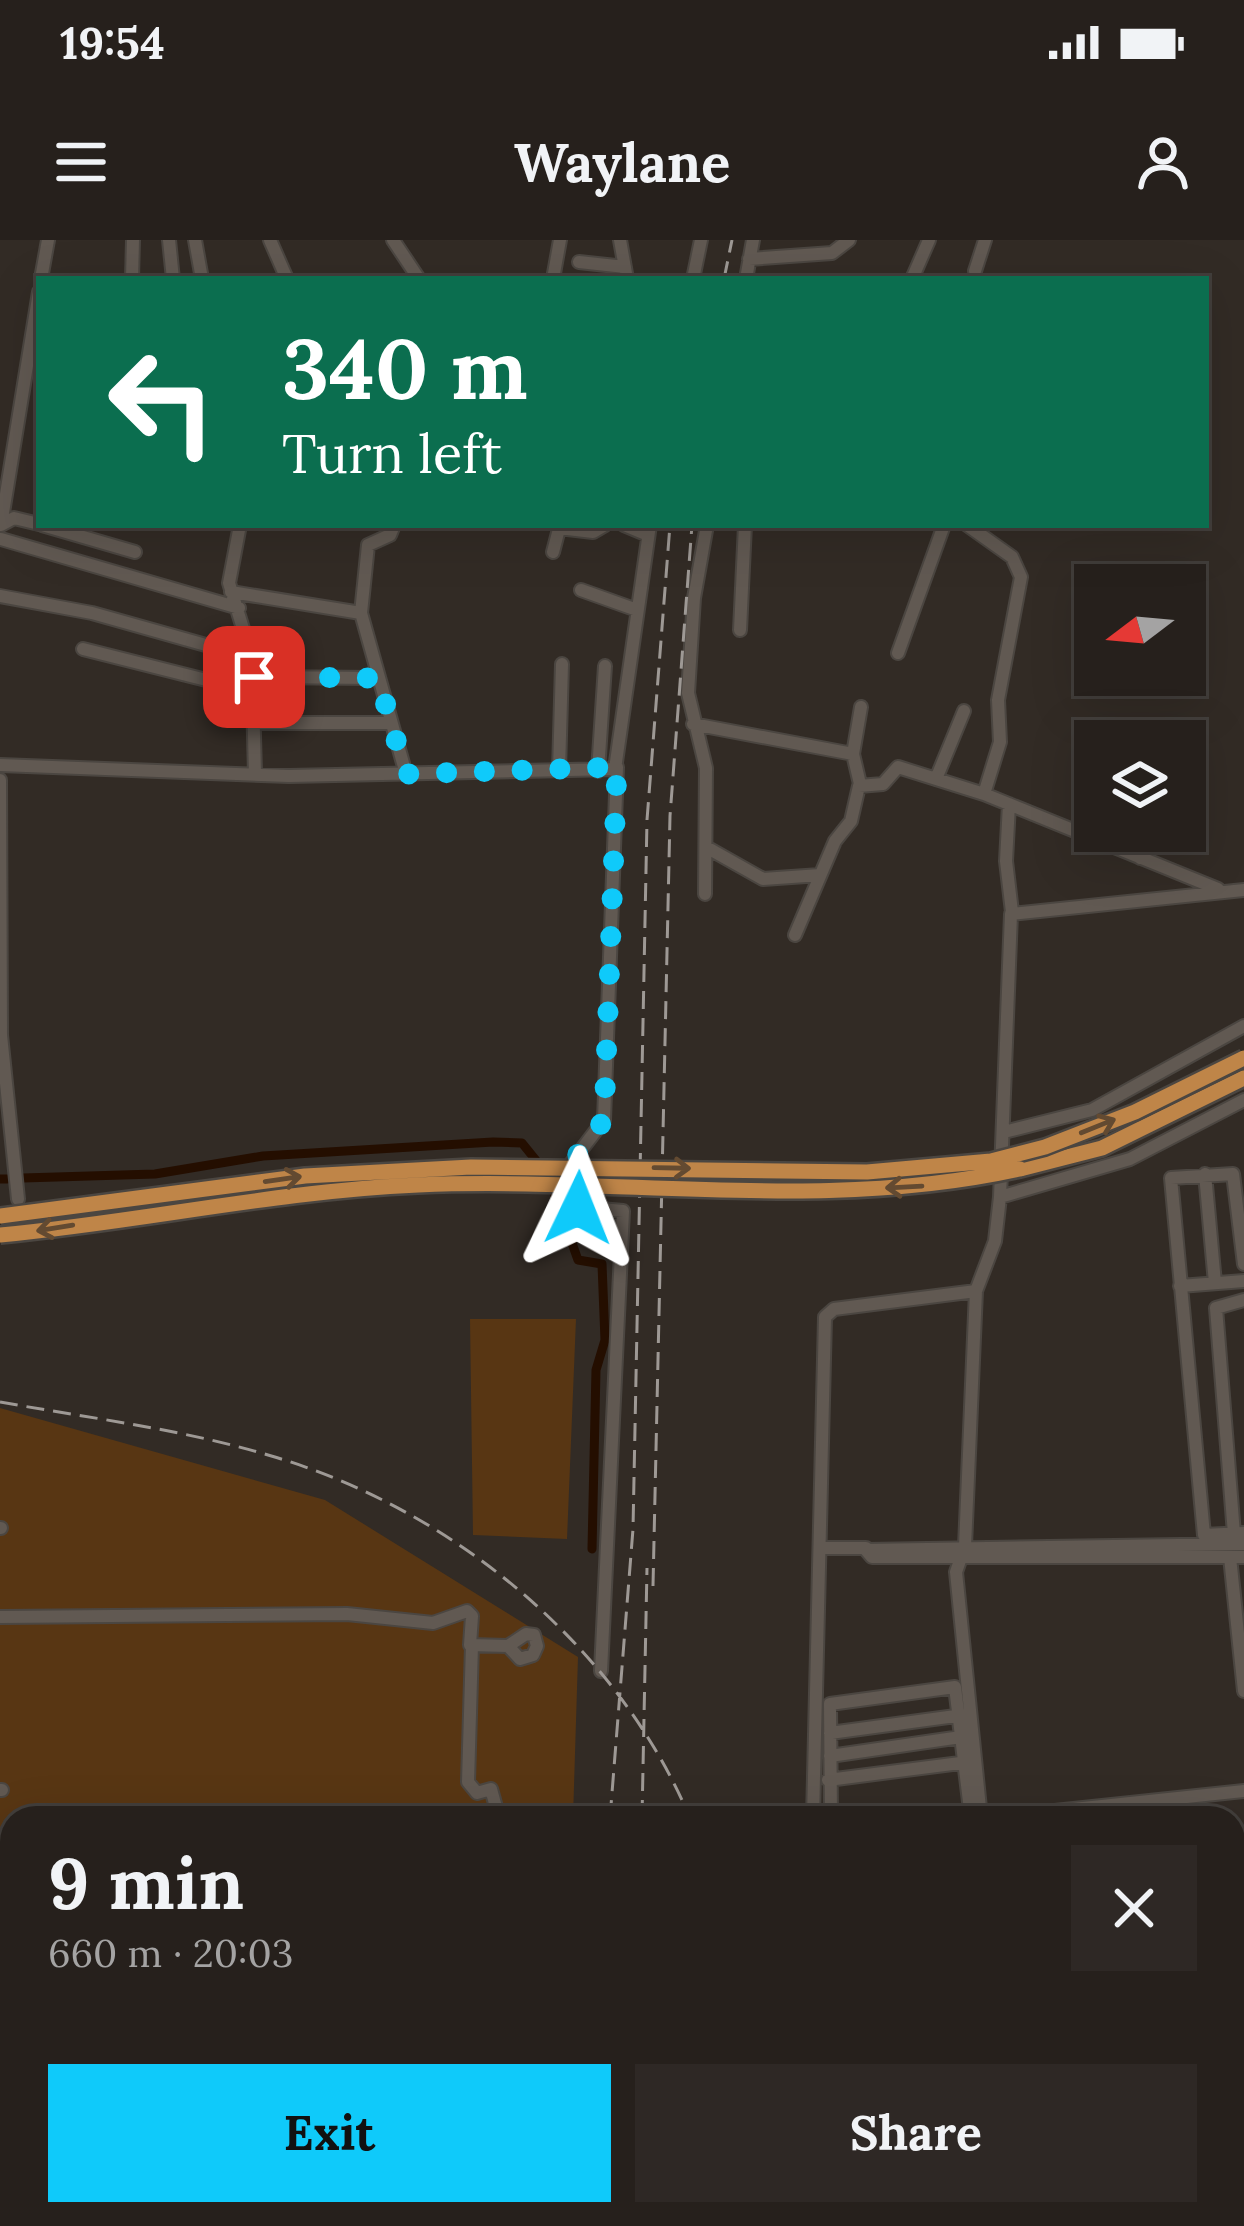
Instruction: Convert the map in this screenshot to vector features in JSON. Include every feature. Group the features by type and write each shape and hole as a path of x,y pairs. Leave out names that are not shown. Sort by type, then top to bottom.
{"main road":[{"path":"0,1216 305,1176 471,1167 867,1172 991,1160 1045,1147 1135,1112 1244,1058"},
{"path":"0,1235 217,1203 417,1185 868,1189 956,1183 1102,1148 1244,1078"}],"street":[{"path":"42,276 48,240"},
{"path":"133,240 133,276"},
{"path":"170,240 173,276"},
{"path":"195,240 201,276"},
{"path":"270,240 286,276"},
{"path":"393,240 416,276"},
{"path":"554,276 560,240"},
{"path":"579,262 626,273 620,240"},
{"path":"694,276 701,240"},
{"path":"746,276 753,240"},
{"path":"749,260 832,253 849,240"},
{"path":"913,276 929,240"},
{"path":"976,271 985,240"},
{"path":"0,558 0,525 36,310"},
{"path":"0,525 13,518 36,524"},
{"path":"55,528 135,552"},
{"path":"240,528 231,592 252,658 254,774"},
{"path":"393,528 390,535 368,545 361,613 406,774"},
{"path":"553,553 559,528"},
{"path":"566,528 593,532 600,528"},
{"path":"705,895 706,768 693,724 690,639 707,528"},
{"path":"740,630 745,528"},
{"path":"898,653 939,528"},
{"path":"971,528 1012,556 1021,577 998,700 1000,742 984,794"},
{"path":"601,1671 623,1211 578,1208 572,1162 604,1120 617,767 649,530"},
{"path":"65,559 73,532"},
{"path":"1,539 239,608"},
{"path":"581,590 638,610"},
{"path":"231,592 361,613"},
{"path":"0,596 119,620 252,658"},
{"path":"83,649 254,684 378,678"},
{"path":"559,771 562,664"},
{"path":"598,771 605,666"},
{"path":"795,935 835,841 851,821 860,784 853,754 861,707"},
{"path":"936,778 964,711"},
{"path":"255,724 391,723"},
{"path":"693,724 853,754"},
{"path":"0,765 254,774 598,771 617,767"},
{"path":"860,784 883,784 898,767 936,778 1225,892"},
{"path":"0,780 2,1035 18,1199"},
{"path":"971,1806 956,1581 964,1551 976,1291 995,1241 1000,1197 1012,912 1006,861 1009,805"},
{"path":"706,848 763,879 820,875"},
{"path":"1141,858 1143,852"},
{"path":"1012,912 1244,890"},
{"path":"1004,1132 1092,1110 1244,1026"},
{"path":"1000,1197 1130,1159 1244,1100"},
{"path":"1205,1174 1215,1283"},
{"path":"1241,1537 1204,1535 1168,1186 1174,1177 1233,1174 1241,1204 1244,1264"},
{"path":"1180,1286 1244,1281"},
{"path":"831,1806 822,1548 826,1314 976,1291"},
{"path":"1241,1537 1216,1308 1244,1300"},
{"path":"822,1548 866,1548 872,1557 1241,1537"},
{"path":"964,1551 1237,1557 1244,1691"},
{"path":"0,1617 347,1613 433,1623 466,1611 472,1645 468,1782 477,1793 491,1789 496,1806"},
{"path":"472,1645 508,1646"},
{"path":"813,1806 830,1704 955,1687 964,1715 961,1736 982,1806"},
{"path":"825,1734 964,1715"},
{"path":"830,1756 961,1736"},
{"path":"814,1782 970,1762"},
{"path":"1096,1806 1244,1790"}],"shaded area":[{"path":"470,1319 576,1319 567,1539 473,1535"},
{"path":"0,1408 325,1500 578,1657 573,1806 0,1806"}],"waterway":[{"path":"23,1178 155,1174 263,1156 493,1142 522,1143 543,1169"},
{"path":"0,1179 7,1179"},
{"path":"551,1184 578,1260 602,1264 605,1340 596,1370 592,1549"}],"railway":[{"path":"725,276 732,240"},
{"path":"611,1806 633,1529 647,820 670,528"},
{"path":"653,1586 670,816 692,528"},
{"path":"0,1402 235,1446 335,1478 400,1509 519,1590 572,1640 658,1754 684,1806"},
{"path":"642,1806 647,1568"}],"route":[{"path":"254,677 378,678 406,774 617,767 604,1120 572,1162 578,1208"}]}
